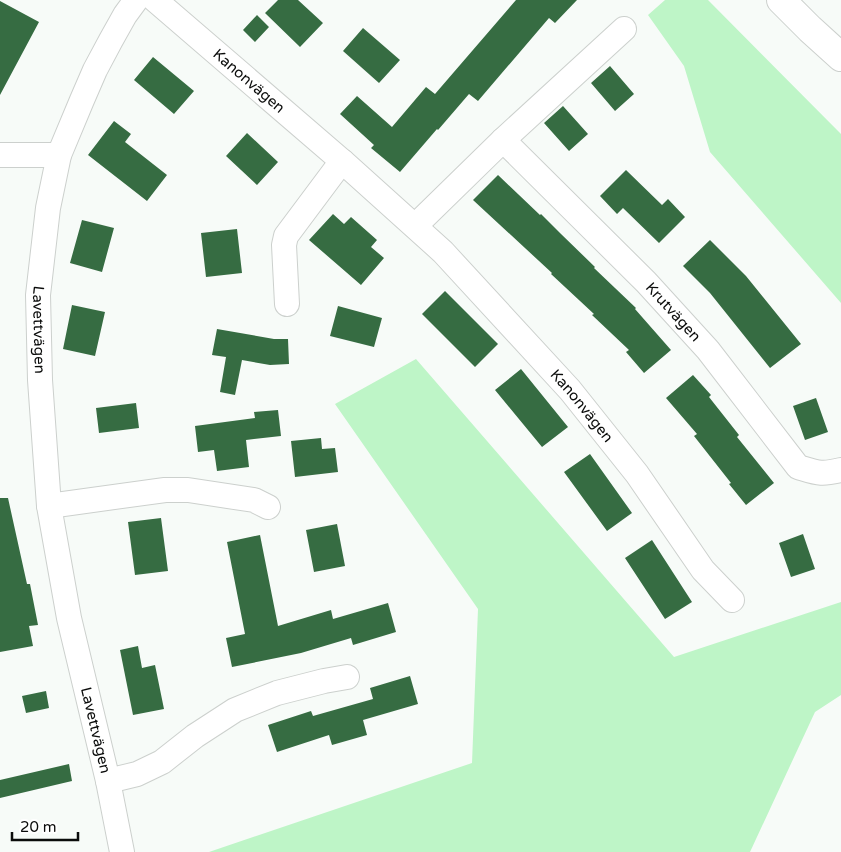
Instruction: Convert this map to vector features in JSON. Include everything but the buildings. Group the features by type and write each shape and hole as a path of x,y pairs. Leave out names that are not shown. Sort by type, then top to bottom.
{"street":[{"name":"Lavettvägen","path":"136,0 125,15 95,70 59,155 48,208 38,294 40,380 50,506 69,618 108,781 137,774 162,762 195,736 235,710 277,693 324,680 347,677"},
{"name":"Kanonvägen","path":"155,0 342,161 443,252 570,390 637,474 703,570 732,600"},
{"path":"781,0 841,57"},
{"path":"415,226 503,140 624,29"},
{"name":"Krutvägen","path":"503,140 646,282 708,350 798,467 827,474 841,470"},
{"path":"0,155 59,155"},
{"path":"287,304 284,245 286,236 342,161"},
{"path":"50,506 165,490 188,490 254,500 268,507"},
{"path":"108,781 122,852"}],"green space":[{"path":"665,0 708,0 841,134 841,303 710,152 684,66 648,15"},
{"path":"416,359 674,657 841,602 841,695 815,712 750,852 209,852 472,763 478,609 335,404"}]}
